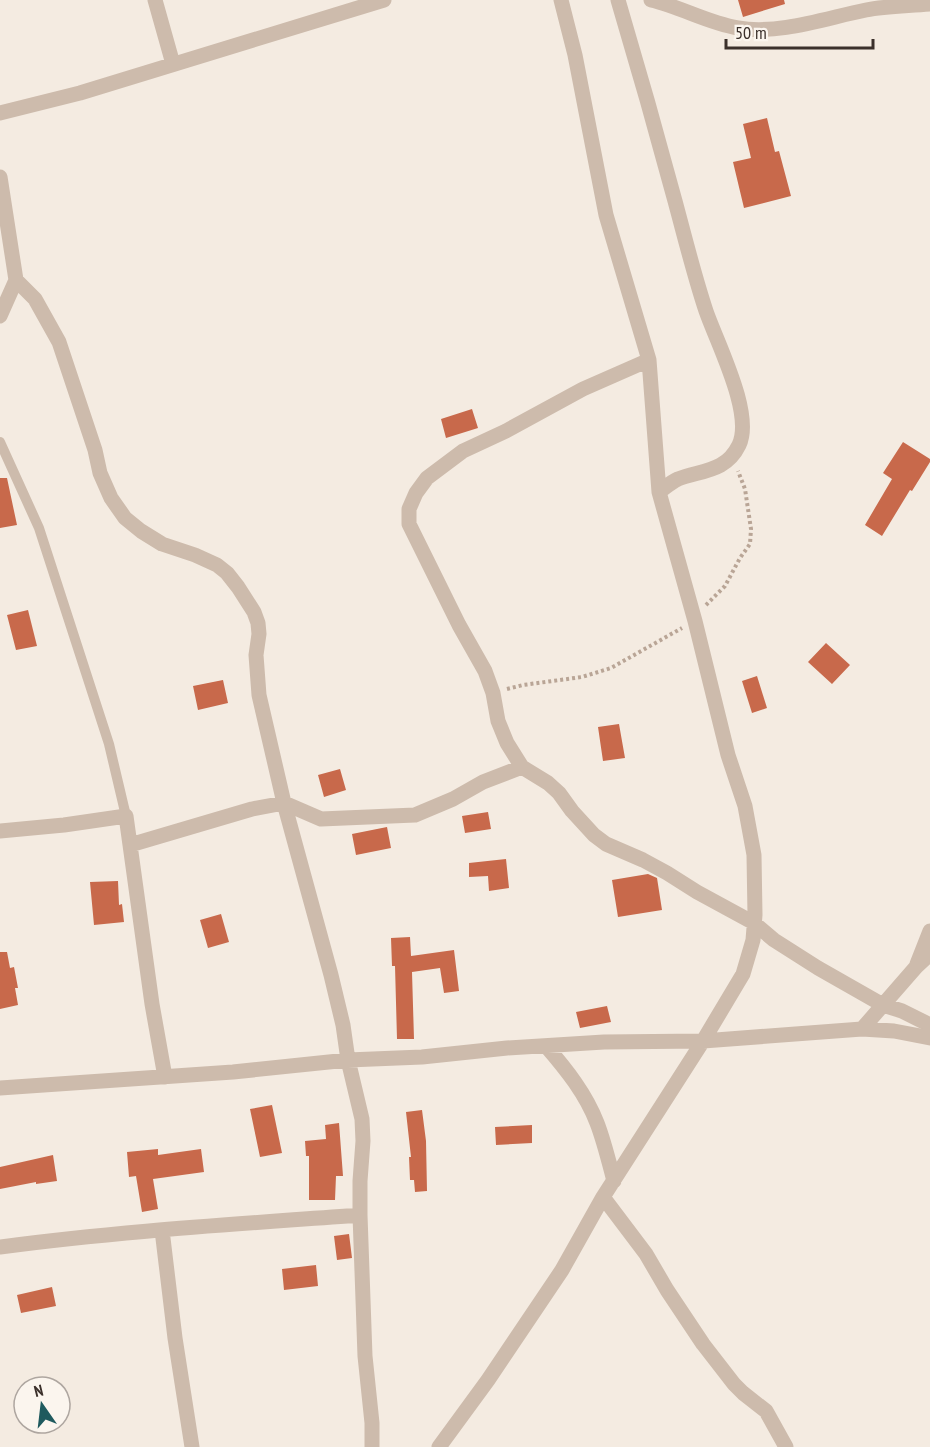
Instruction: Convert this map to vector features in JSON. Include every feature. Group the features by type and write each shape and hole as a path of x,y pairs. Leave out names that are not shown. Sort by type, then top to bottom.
{"street":[{"path":"155,0 173,64"},
{"path":"0,114 80,93 384,0"},
{"path":"439,1447 488,1380 562,1270 603,1197 743,974 753,940 754,855 695,621 659,492 649,360 606,215 575,56 561,0"},
{"path":"618,0 706,311 726,361 743,421 743,435 739,445 733,456 724,464 675,480 659,492"},
{"path":"651,0 715,22 740,28 771,29 826,19 867,5 930,4"},
{"path":"0,177 16,280 0,316"},
{"path":"16,280 36,299 59,342 95,450 100,473 111,498 125,518 162,544 217,565 232,580 254,612 258,623 256,655 260,695 284,802 331,975 362,1119 360,1215 365,1356 372,1423 372,1447"},
{"path":"649,360 583,389 463,452 428,478 416,493 409,509 409,524 484,671 493,693 498,721 507,743 522,767 548,783 559,793 594,835 606,844 643,860 754,923 774,940 818,968 883,1005 902,1011 930,1025"},
{"path":"130,845 252,809 284,802 321,819 415,815 453,799 483,782 522,767"},
{"path":"0,831 126,816 152,1004 165,1077"},
{"path":"916,967 930,930"},
{"path":"862,1029 930,954"},
{"path":"0,1088 604,1042 703,1041 862,1029 894,1031 930,1038"},
{"path":"546,1046 568,1071 597,1122 614,1181"},
{"path":"603,1197 646,1254 667,1290 709,1352 734,1384 766,1411 786,1447"},
{"path":"0,1247 162,1230 360,1215"},
{"path":"162,1230 175,1338 192,1447"}],"lane":[{"path":"0,442 39,528 109,744 126,816"}],"path":[{"path":"493,693 523,685 582,677 610,668 695,621 725,586 750,544 745,489 733,456"}],"building":[{"path":"738,0 784,0 785,4 743,17"},
{"path":"767,118 775,152 779,151 791,196 744,208 733,162 751,158 743,124"},
{"path":"472,409 478,428 446,438 441,419"},
{"path":"903,442 930,459 930,462 882,536 865,525 892,479 883,473"},
{"path":"0,478 7,478 17,525 0,528"},
{"path":"28,610 37,646 16,650 7,615"},
{"path":"826,643 850,665 832,684 808,662"},
{"path":"757,676 767,708 752,713 742,681"},
{"path":"223,680 228,703 198,710 193,686"},
{"path":"619,724 625,758 603,761 598,727"},
{"path":"340,769 346,790 324,797 318,775"},
{"path":"488,812 491,829 465,833 462,816"},
{"path":"387,827 391,848 356,855 352,834"},
{"path":"506,859 509,888 489,891 488,876 469,877 469,863"},
{"path":"648,874 657,878 662,910 618,917 612,880"},
{"path":"118,881 119,905 122,904 124,922 94,925 90,882"},
{"path":"221,914 229,942 208,948 200,920"},
{"path":"410,937 411,956 454,950 459,991 444,993 440,968 412,972 414,1039 397,1039 395,966 392,966 391,938"},
{"path":"0,952 7,952 10,968 14,967 18,1005 0,1009"},
{"path":"607,1006 611,1022 580,1028 576,1012"},
{"path":"272,1105 282,1153 260,1157 250,1109"},
{"path":"422,1110 426,1141 427,1191 415,1192 414,1180 410,1180 409,1157 411,1157 406,1112"},
{"path":"339,1123 343,1176 336,1176 335,1200 309,1200 309,1156 306,1156 305,1141 326,1139 325,1125"},
{"path":"532,1125 532,1143 496,1145 495,1127"},
{"path":"158,1149 158,1155 201,1149 204,1172 153,1179 158,1209 142,1212 136,1176 129,1177 127,1152"},
{"path":"53,1155 57,1181 36,1184 36,1182 0,1189 0,1167"},
{"path":"349,1234 352,1258 337,1260 334,1236"},
{"path":"316,1265 318,1286 284,1290 282,1269"},
{"path":"52,1287 56,1306 21,1313 17,1295"}]}
